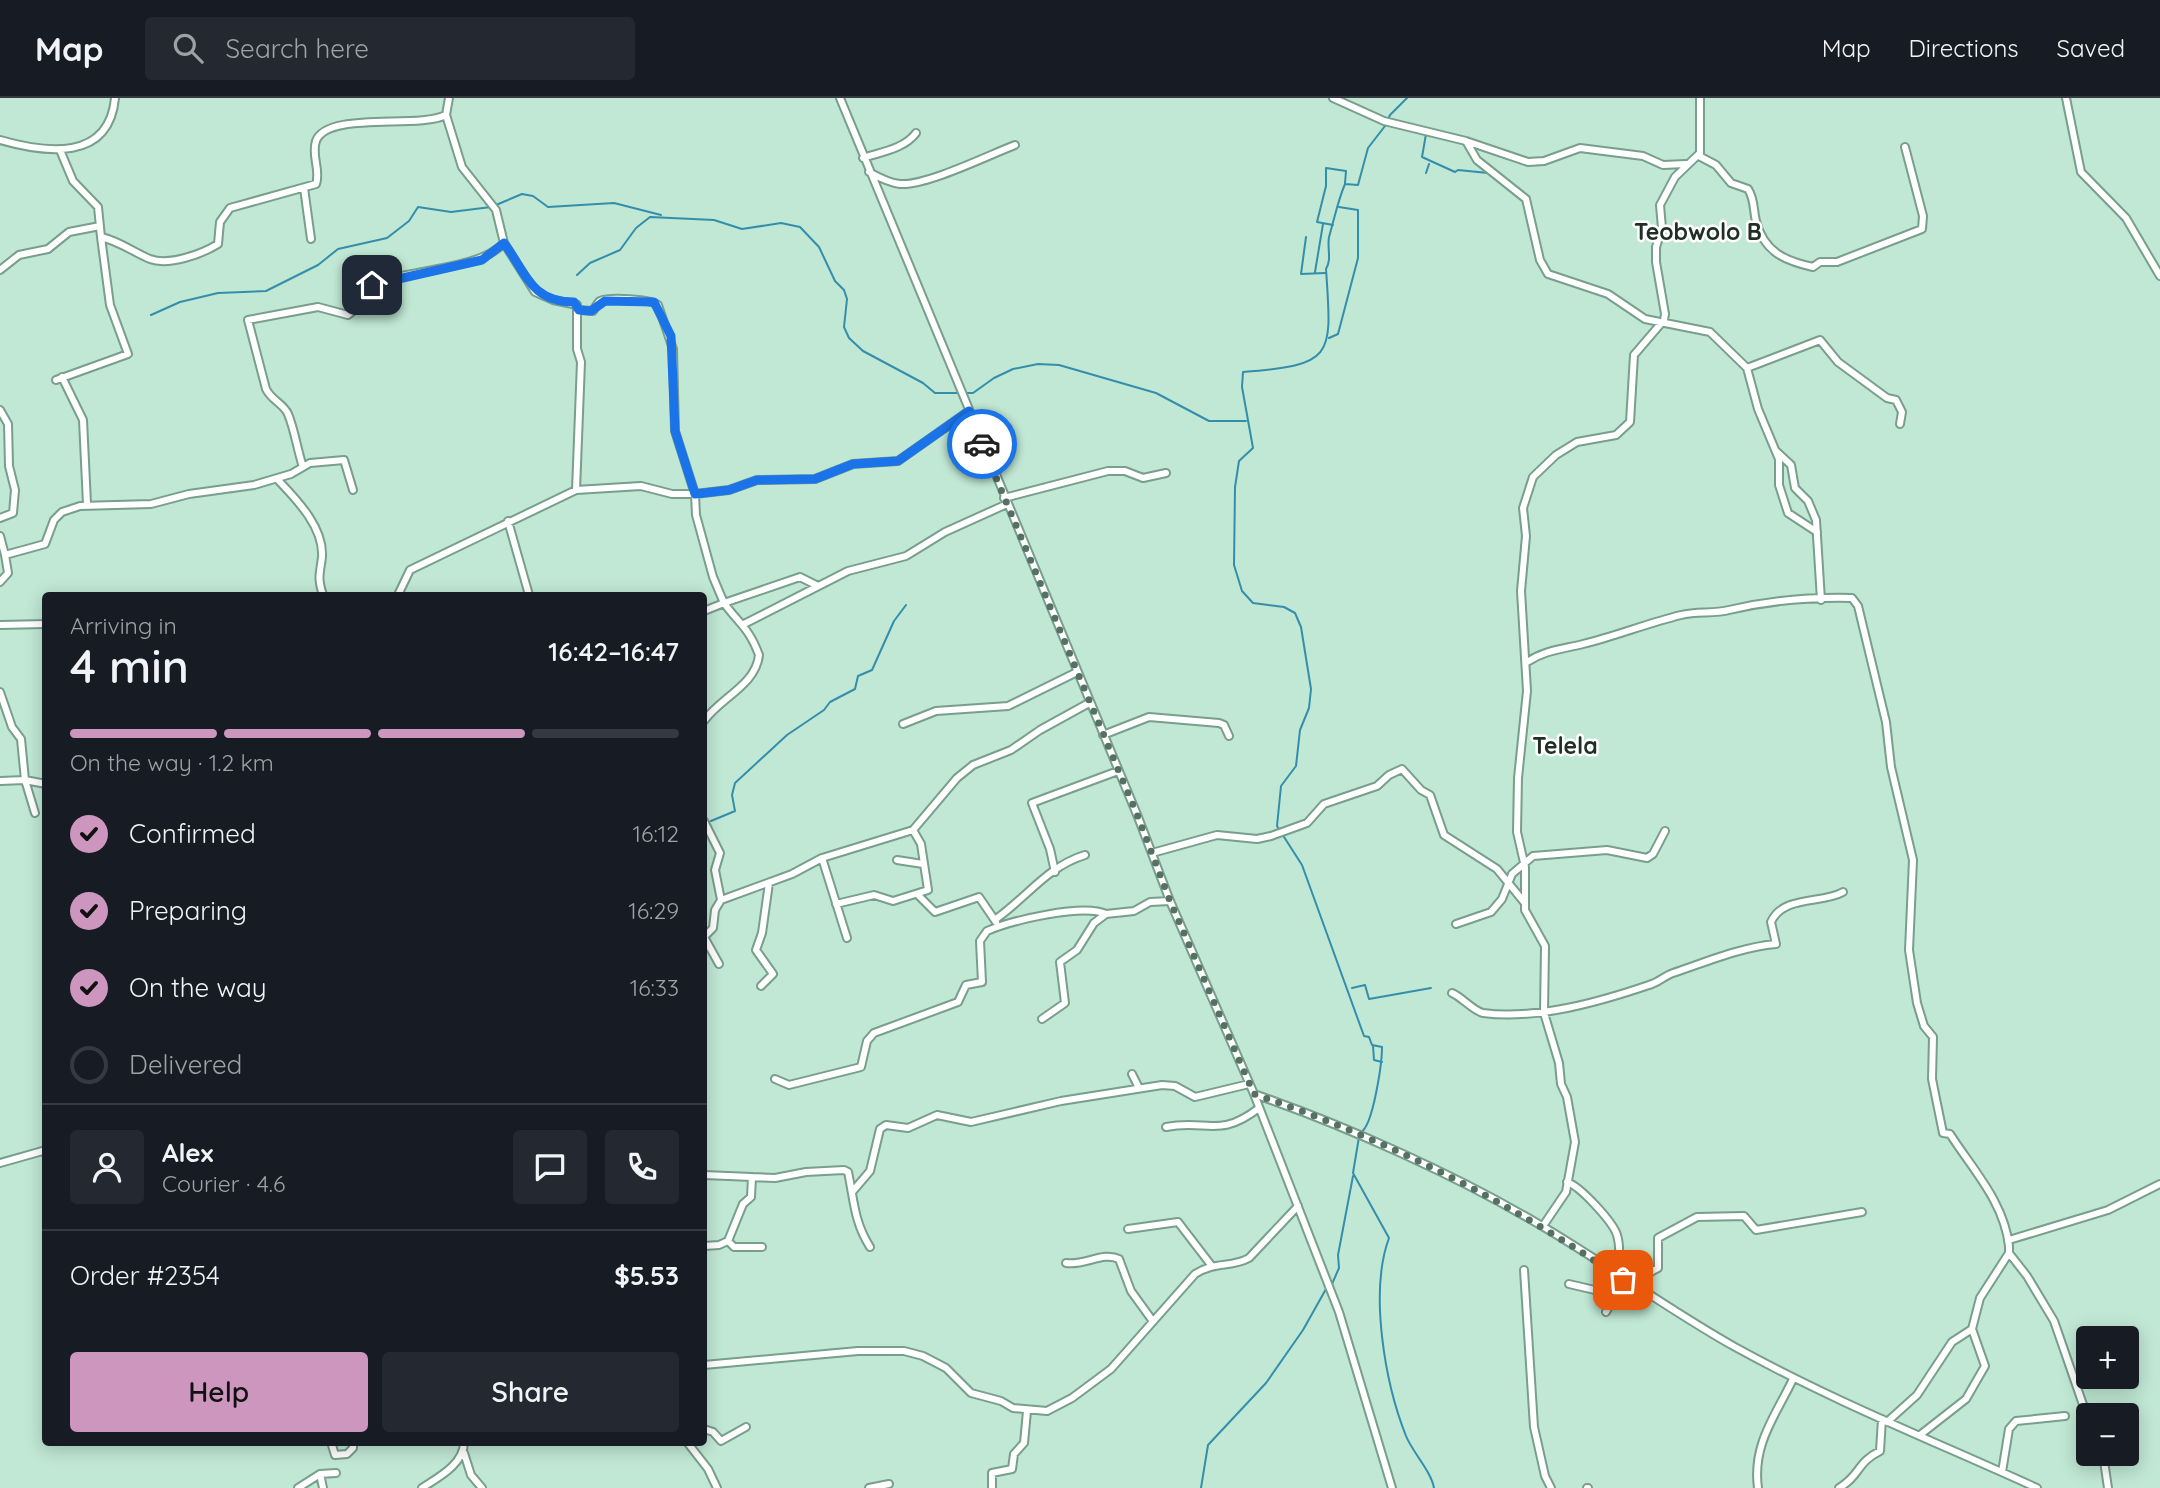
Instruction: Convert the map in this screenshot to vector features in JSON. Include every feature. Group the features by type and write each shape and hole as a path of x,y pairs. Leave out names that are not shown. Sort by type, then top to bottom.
{"street":[{"path":"0,139 35,148 75,149 94,141 107,124 115,98"},
{"path":"449,98 446,115 462,167 496,210 504,243 536,292 553,300 574,302 579,310 578,349 581,362 576,489"},
{"path":"840,98 1170,901 1254,1094 1353,1350 1392,1488"},
{"path":"1333,98 1384,121 1465,141 1528,162 1544,161 1580,148 1643,156 1669,165 1691,163"},
{"path":"1543,1226 1565,1194 1575,1142 1567,1097 1560,1084 1559,1063 1544,1013 1545,946 1541,935 1526,914 1524,863 1517,832 1527,662 1521,591 1526,536 1523,508 1529,485 1546,464 1569,446 1624,431 1631,414 1634,355 1664,320 1665,299 1655,254 1662,228 1660,205 1675,177 1699,156 1702,138 1700,98"},
{"path":"2066,98 2081,173 2126,218 2160,276"},
{"path":"101,237 119,241 152,260 180,258 218,244 221,219 230,208 316,184 316,144 318,137 332,126 426,120 446,115"},
{"path":"863,158 910,141 916,133"},
{"path":"1465,141 1477,160 1526,200 1539,260 1548,274 1608,294 1645,319 1664,320 1710,332 1747,368 1758,409 1776,451 1786,510 1817,532"},
{"path":"869,172 899,184 908,183 930,178 1016,145"},
{"path":"1699,156 1716,165 1731,183 1748,189 1753,199 1758,228 1780,258 1813,267 1820,262 1837,262 1922,229 1923,216 1905,147"},
{"path":"60,150 73,181 94,200 110,305 128,354 59,379 83,420 87,504"},
{"path":"304,188 311,239"},
{"path":"0,270 19,255 48,248 69,232 100,226"},
{"path":"303,467 288,413 272,399 266,389 248,320 318,307 348,315 353,311 352,298 360,289 399,276 482,260 504,243"},
{"path":"579,310 593,311 597,304 605,301 648,300 658,305 673,349 675,431 695,494 696,514 724,603 744,624 759,655 758,663 742,685 727,696 707,718"},
{"path":"1747,368 1820,340 1839,362 1887,398 1896,400 1902,412 1900,424"},
{"path":"0,410 8,424 8,459 15,496 13,513 0,518"},
{"path":"399,592 410,570 576,489 641,486 672,494 695,494 729,490 757,480 815,479 853,464 898,461 969,411"},
{"path":"1776,451 1791,465 1795,488 1808,501 1817,532 1821,600"},
{"path":"5,555 44,544 54,520 62,512 87,504 151,503 278,480 313,462 346,460 353,490"},
{"path":"744,624 848,571 906,556 1005,501 1108,471 1118,470 1143,478 1166,473"},
{"path":"278,480 297,497 315,530 322,558 317,577 322,592"},
{"path":"508,521 528,592"},
{"path":"0,536 8,573 0,582"},
{"path":"707,610 800,578 818,586"},
{"path":"1527,662 1556,649 1620,634 1686,614 1730,610 1748,604 1761,606 1775,601 1852,598 1862,615 1886,722 1891,767 1913,860 1909,950 1917,1003 1934,1044 1932,1079 1939,1125 1943,1133 1950,1134 1978,1177 1992,1192 2008,1240 2008,1253 1980,1298 1972,1329 1984,1366 1966,1399 1920,1435"},
{"path":"0,625 42,624"},
{"path":"903,724 936,711 1008,706 1076,672"},
{"path":"0,692 12,726 21,739 25,780 35,813"},
{"path":"720,900 769,883 822,858 913,830 957,778 973,765 1011,750 1040,730 1089,703"},
{"path":"1103,735 1149,717 1219,723 1224,725 1228,736"},
{"path":"1152,853 1217,835 1257,839 1271,836 1307,823 1324,804 1377,786 1389,775 1402,769 1421,790 1430,795 1444,835 1497,869 1524,902"},
{"path":"1055,872 1050,849 1032,803 1118,771"},
{"path":"0,781 25,780 42,783"},
{"path":"707,827 720,853 715,870 720,900 715,910 713,929 707,934"},
{"path":"836,904 874,895 893,901 930,889 921,845 913,830"},
{"path":"1456,924 1491,912 1512,874 1533,856 1610,850 1647,858 1653,854 1665,831"},
{"path":"775,1079 789,1085 861,1067 867,1041 873,1033 958,1002 966,985 982,982 981,941 987,931 1027,890 1073,859 1085,855"},
{"path":"822,858 846,938"},
{"path":"897,860 923,864"},
{"path":"761,986 773,974 756,950 762,933 769,883"},
{"path":"1452,993 1481,1013 1544,1013 1566,1006 1590,1005 1611,995 1654,984 1671,973 1748,949 1776,944 1771,920 1776,915 1811,898 1835,897 1843,892"},
{"path":"918,895 935,912 977,896 996,923"},
{"path":"1042,1019 1066,1000 1059,972 1062,958 1077,950 1094,923 1106,915 1134,911 1150,902 1170,901"},
{"path":"996,923 1097,911 1106,915"},
{"path":"707,942 719,964"},
{"path":"1132,1074 1139,1088"},
{"path":"853,1191 870,1171 880,1129 886,1125 908,1128 937,1115 971,1122 1139,1088 1172,1085 1195,1097 1249,1084"},
{"path":"1254,1094 1391,1150 1543,1226 1626,1282 1793,1378 2037,1488"},
{"path":"1166,1127 1219,1128 1243,1120 1259,1108"},
{"path":"0,1163 42,1151"},
{"path":"707,1175 790,1178 806,1172 844,1170 848,1172 853,1191 854,1215 870,1247"},
{"path":"707,1246 728,1241 743,1204 751,1197 752,1177"},
{"path":"1567,1182 1581,1189 1615,1230 1619,1251 1617,1275"},
{"path":"2008,1240 2108,1210 2160,1184"},
{"path":"707,1365 858,1351 904,1351 923,1356 946,1368 971,1393 1027,1411 1052,1409 1097,1380 1121,1359 1152,1320 1195,1274 1211,1265 1238,1263 1248,1258 1298,1206"},
{"path":"1606,1312 1626,1282 1658,1269 1659,1237 1697,1217 1744,1216 1756,1230 1862,1212"},
{"path":"1128,1229 1178,1222 1211,1265"},
{"path":"728,1241 734,1247 762,1247"},
{"path":"2008,1253 2027,1276 2054,1321 2082,1403"},
{"path":"1066,1263 1085,1264 1106,1257 1119,1259 1131,1291 1152,1320"},
{"path":"1524,1270 1534,1427 1545,1476 1551,1488"},
{"path":"1569,1284 1616,1295"},
{"path":"1839,1488 1855,1476 1867,1457 1880,1451 1884,1421 1917,1395 1952,1342 1972,1329"},
{"path":"1758,1488 1756,1470 1766,1426 1793,1378"},
{"path":"992,1488 992,1473 1012,1469 1014,1454 1024,1443 1027,1411"},
{"path":"2001,1472 2009,1429 2016,1421 2065,1416"},
{"path":"707,1430 713,1432 721,1441 746,1427"},
{"path":"332,1446 335,1455 347,1454 353,1446"},
{"path":"464,1446 471,1475 482,1488"},
{"path":"690,1446 708,1469 717,1488"},
{"path":"422,1488 453,1466 464,1453"},
{"path":"2105,1466 2108,1488"},
{"path":"298,1488 320,1474 337,1473"},
{"path":"320,1474 323,1488"},
{"path":"869,1488 889,1484"}],"waterway":[{"path":"1361,1132 1373,1107 1382,1047 1372,1045 1369,1037 1364,1036 1302,865 1277,826 1281,786 1296,766 1300,730 1309,708 1311,689 1301,627 1295,613 1284,607 1253,603 1242,591 1234,565 1235,487 1239,461 1253,448 1242,387 1243,372 1296,365 1311,360 1321,351 1327,338 1326,269 1329,261 1329,237 1340,197 1345,184 1358,185 1368,148 1390,115 1407,98"},
{"path":"1426,134 1422,157 1455,172 1488,173"},
{"path":"1426,173 1429,164"},
{"path":"1333,225 1317,222 1326,186 1326,168 1346,171 1345,183"},
{"path":"496,205 522,194 533,196 548,207 614,203 661,215"},
{"path":"151,315 180,302 218,293 266,291 318,265 338,249 387,238 409,221 418,207 451,212 491,207"},
{"path":"1329,338 1338,334 1358,258 1358,210 1339,207"},
{"path":"577,275 590,263 620,250 636,228 650,217 714,220 742,229 781,223 800,227 819,247 835,281 844,290 847,299 844,327 849,338 863,351 923,383 935,393 960,393"},
{"path":"1315,272 1323,224"},
{"path":"1306,237 1301,274 1325,273"},
{"path":"966,393 973,393 1013,369 1038,364 1059,365 1156,393 1209,421 1246,421"},
{"path":"711,821 735,811 732,795 735,783 787,735 824,710 830,702 855,689 858,676 872,670 894,621 906,605"},
{"path":"1352,988 1365,985 1369,999 1431,988"},
{"path":"1373,1046 1374,1060 1382,1062"},
{"path":"1359,1137 1353,1173 1389,1238 1380,1284 1386,1364 1406,1436 1434,1488"},
{"path":"1332,1284 1339,1268 1338,1255 1353,1176"},
{"path":"1201,1488 1208,1445 1266,1383 1303,1330 1326,1289"}],"way so far":[{"path":"982,444 1138,817 1170,901 1254,1094 1391,1150 1483,1194 1543,1226 1623,1280"}],"district":[{"name":"Teobwolo B","path":"1698,232"},
{"name":"Telela","path":"1565,746"}],"route":[{"path":"372,285 399,276 482,260 504,243 536,292 553,300 574,302 581,311 593,311 597,304 605,301 654,302 658,305 671,336 675,431 695,494 729,490 757,480 815,479 853,464 898,461 969,411 982,444"}]}
